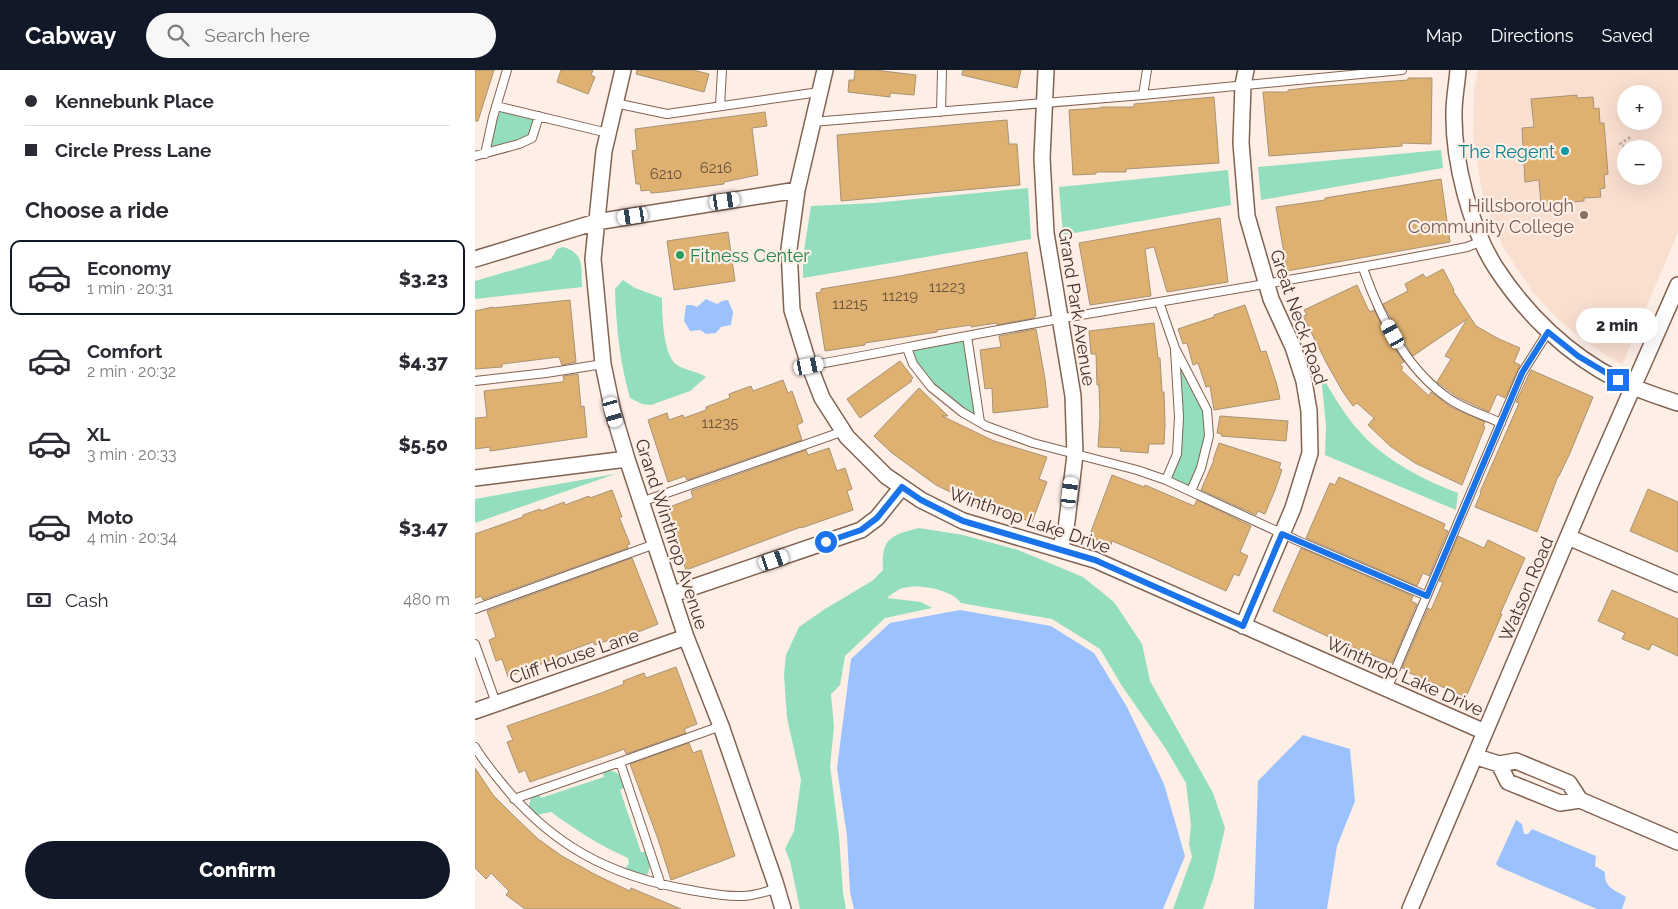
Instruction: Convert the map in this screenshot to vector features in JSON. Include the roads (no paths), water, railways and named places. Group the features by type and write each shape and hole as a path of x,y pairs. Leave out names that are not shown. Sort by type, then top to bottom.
{"street":[{"name":"Grand Winthrop Avenue","path":"623,70 604,151 593,259 603,364 613,412 641,502 686,637 721,726 783,909"},
{"name":"Winthrop Lake Drive","path":"825,70 797,190 789,249 789,283 792,310 809,366 822,398 843,431 885,476 921,500 963,521 1095,560 1485,732"},
{"name":"Grand Park Avenue","path":"1046,70 1041,158 1046,233 1073,396 1075,455 1066,529 1060,549"},
{"path":"1458,70 1454,112 1458,158 1467,203 1495,268 1548,332 1578,356 1618,380 1678,403"},
{"name":"Great Neck Road","path":"1243,626 1293,508 1310,452 1309,411 1304,381 1293,347 1271,299 1247,216 1241,143 1245,77"},
{"path":"475,259 596,222 797,190"},
{"name":"Watson Road","path":"1410,909 1568,537 1678,285"},
{"path":"475,478 627,459"},
{"path":"673,594 861,530 877,518 902,487"},
{"path":"1568,537 1678,584"},
{"name":"Cliff House Lane","path":"475,711 686,637"},
{"path":"1477,757 1499,764 1516,761 1569,783 1579,800"},
{"path":"1499,764 1508,782 1560,803 1579,800 1678,842"}],"lane":[{"path":"485,154 496,106 507,70"},
{"path":"720,106 722,70"},
{"path":"941,112 942,70"},
{"path":"1143,95 1147,70"},
{"path":"812,122 1143,95 1245,77 1402,70"},
{"path":"615,103 667,114 819,92"},
{"path":"496,106 608,133"},
{"path":"475,156 519,144 532,138 539,116"},
{"path":"809,366 1060,319 1363,268 1467,247 1482,241"},
{"path":"1363,268 1375,301 1403,351 1420,375 1449,399 1501,423"},
{"path":"1159,302 1175,348 1207,410 1209,436 1201,468 1191,491"},
{"path":"1387,688 1522,373 1548,332"},
{"path":"967,336 980,422"},
{"path":"907,348 913,364 931,387 962,412 980,422 1033,443 1137,470 1166,480 1282,534 1427,596"},
{"path":"1166,480 1177,454 1179,417 1175,348"},
{"path":"475,381 603,364"},
{"path":"641,502 843,431"},
{"path":"475,609 655,544"},
{"path":"475,644 496,703"},
{"path":"514,798 721,726"},
{"path":"475,747 514,798 536,821 563,842 616,871 661,885 702,893 744,896 777,889"},
{"path":"620,762 661,885"}],"water":[{"path":"706,299 717,304 728,300 733,312 731,325 721,327 716,333 706,334 700,330 690,331 684,321 686,305 697,307"},
{"path":"960,610 1051,626 1094,653 1127,707 1164,784 1185,856 1163,909 854,909 850,892 847,836 837,768 851,659 890,623"},
{"path":"1303,735 1350,749 1355,801 1337,846 1327,909 1254,909 1258,781"},
{"path":"1516,820 1522,824 1524,834 1528,834 1532,829 1596,856 1595,866 1605,872 1608,885 1626,897 1622,909 1597,909 1499,867 1496,864"}],"place":[{"name":"The Regent","path":"1565,151"},
{"name":"Hillsborough Community College","path":"1584,215"},
{"name":"Fitness Center","path":"680,255"}]}
